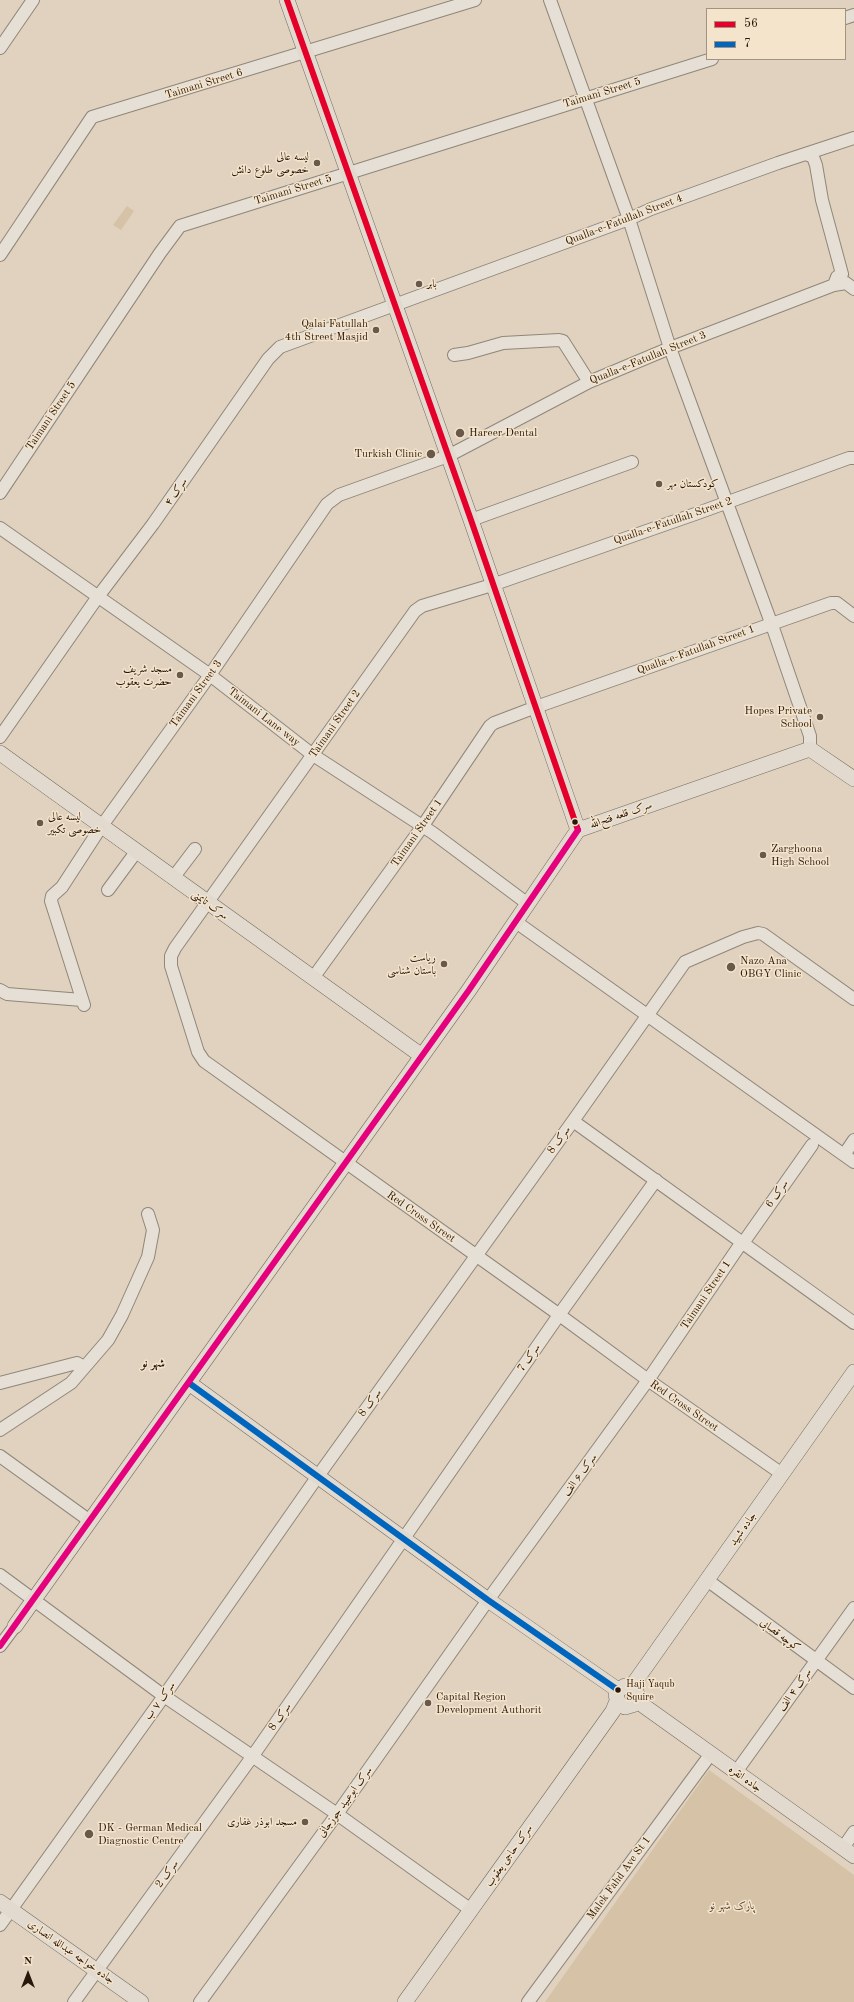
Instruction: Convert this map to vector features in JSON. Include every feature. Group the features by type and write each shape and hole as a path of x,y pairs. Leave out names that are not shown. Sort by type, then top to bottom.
{"main road":[{"name":"سرک قلعه فتح‌الله","path":"287,0 307,52 578,830 810,749"},
{"path":"810,749 854,779"},
{"name":"سرک تایمنی","path":"0,753 101,827 422,1056"},
{"path":"15,1626 422,1056 516,922 578,830"},
{"name":"جاده شهید","path":"624,1697 854,1372"},
{"name":"جاده انقره","path":"189,1383 624,1697 644,1706 710,1755 848,1852"},
{"name":"سرک حاجی یعقوب","path":"405,2002 624,1697"},
{"name":"جاده خواجه عبدالله انصاری","path":"5,1906 141,2002"}],"street":[{"path":"0,48 34,0"},
{"name":"Taimani Street 6","path":"0,255 92,117 475,0"},
{"path":"550,0 629,219 670,348 771,623 810,736 810,749"},
{"name":"Taimani Street 5","path":"0,493 175,231 180,226 709,60"},
{"name":"Qualla-e-Fatullah Street 4","path":"395,304 629,219 652,209 854,138"},
{"path":"806,154 813,157 816,165 822,200 842,274 836,277 834,285"},
{"name":"Qualla-e-Fatullah Street 3","path":"448,456 589,382 670,348 834,285 846,283 854,289"},
{"name":"سرک ۴","path":"0,737 97,598 153,524 273,353 280,347 395,304"},
{"path":"454,355 468,353 503,342 560,340 563,341 589,382"},
{"name":"Taimani Street 3","path":"0,990 7,994 83,1002 51,898 62,887 101,827 210,675 327,504 339,495 448,456"},
{"name":"Qualla-e-Fatullah Street 2","path":"492,584 726,503 849,458 854,458"},
{"path":"471,520 632,462"},
{"name":"Taimani Lane way","path":"0,528 97,598 210,675 313,756 422,827 528,904"},
{"name":"Taimani Street 2","path":"208,903 415,611 422,606 492,584"},
{"name":"Qualla-e-Fatullah Street 1","path":"536,707 831,603 837,603 854,616"},
{"name":"Taimani Street 1","path":"313,978 422,827 490,726 494,723 536,707"},
{"path":"173,878 195,849"},
{"path":"108,890 136,852"},
{"name":"Red Cross Street","path":"208,903 175,948 171,956 171,966 198,1052 204,1061 648,1380 782,1474"},
{"path":"516,922 854,1162"},
{"name":"سرک 8","path":"318,1476 573,1121 685,962 752,933 763,934 854,999"},
{"path":"573,1121 854,1323"},
{"path":"844,1155 854,1140"},
{"name":"سرک 6","path":"742,1243 812,1145"},
{"name":"سرک 7","path":"405,1539 559,1315 656,1180"},
{"path":"0,1430 71,1383 108,1340 122,1316 148,1257 154,1230 148,1214"},
{"name":"Taimani Street 1","path":"670,1348 742,1243"},
{"name":"سرک ۶ الف","path":"488,1600 670,1348"},
{"path":"0,1383 77,1363 84,1367"},
{"path":"0,1456 90,1521"},
{"name":"سرک ۷ ب","path":"0,1925 5,1906 164,1696 318,1476"},
{"name":"سرک 8","path":"252,1757 405,1539"},
{"path":"0,1575 164,1696 338,1814 471,1910"},
{"name":"کوچه قصابی","path":"707,1580 815,1661 854,1688"},
{"name":"سرک ابوعبید جوزجانی","path":"200,2002 338,1814 488,1600"},
{"name":"سرک ۴ الف","path":"736,1772 854,1608"},
{"path":"0,1646 15,1626"},
{"name":"Malek Fahd Ave St 1","path":"528,2002 710,1755"},
{"name":"سرک 2","path":"74,2002 252,1757"},
{"path":"848,1852 854,1832"}],"green space":[{"path":"127,206 134,211 121,230 113,225"},
{"name":"پارک شهر نو","path":"709,1770 854,1875 854,2002 545,2002"}],"transit line":[{"name":"56","path":"287,0 471,520 578,830"},
{"path":"0,1646 469,990 578,830"},
{"name":"7","path":"189,1383 488,1600 618,1690"}],"place":[{"name":"لیسه عالی خصوصی طلوع دانش","path":"317,163"},
{"name":"بابر","path":"419,284"},
{"name":"Qalai Fatullah 4th Street Masjid","path":"376,330"},
{"name":"Hareer Dental","path":"460,433"},
{"name":"Turkish Clinic","path":"431,454"},
{"name":"کودکستان مهر","path":"659,484"},
{"name":"مسجد شریف حضرت یعقوب","path":"180,675"},
{"name":"Hopes Private School","path":"820,717"},
{"name":"لیسه عالی خصوصی تکبیر","path":"40,823"},
{"name":"Zarghoona High School","path":"763,855"},
{"name":"ریاست باستان شناسی","path":"444,964"},
{"name":"Nazo Ana OBGY Clinic","path":"731,967"},
{"name":"Haji Yaqub Squire","path":"618,1690"},
{"name":"Capital Region Development Authorit","path":"428,1703"},
{"name":"مسجد ابوذر غفاری","path":"305,1822"},
{"name":"DK - German Medical Diagnostic Centre","path":"89,1834"}],"district":[{"name":"شهر نو","path":"153,1364"}]}
